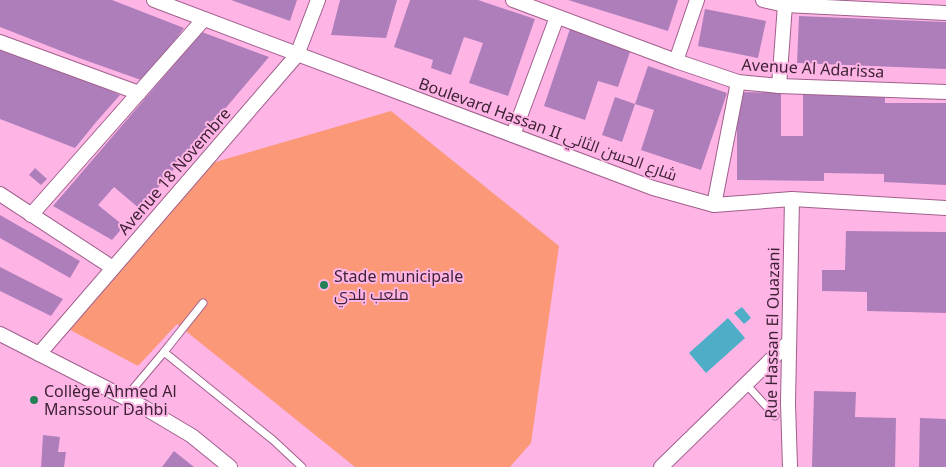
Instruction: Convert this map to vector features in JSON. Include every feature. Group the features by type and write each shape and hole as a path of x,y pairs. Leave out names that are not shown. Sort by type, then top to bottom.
{"street":[{"name":"Boulevard Hassan II شارع الحسن الثاني","path":"154,0 653,188 714,205 792,199 946,208"},
{"name":"Avenue 18 Novembre","path":"39,354 297,55 318,0"},
{"name":"Avenue Al Adarissa","path":"513,0 738,82 779,86 946,92"},
{"path":"676,61 698,0"},
{"path":"763,0 785,5 946,13"},
{"path":"779,86 785,5"},
{"path":"514,135 557,16"},
{"path":"31,215 204,19"},
{"path":"0,42 139,93"},
{"path":"714,205 738,82"},
{"path":"0,194 113,268"},
{"name":"Rue Hassan El Ouazani","path":"790,467 788,403 792,199"},
{"path":"0,334 126,397 192,436 230,467"},
{"path":"667,465 789,342"}],"lane":[{"path":"126,397 203,303"},
{"path":"164,352 273,440 302,467"},
{"path":"746,384 776,416"}],"shaded area":[{"name":"Stade municipale ملعب بلدي","path":"391,111 559,246 531,443 510,467 355,467 177,324 138,366 61,325 195,168"}],"water":[{"path":"742,307 751,318 744,324 734,313"},
{"path":"728,318 745,338 706,373 689,353"}],"building":[{"path":"0,0 112,0 184,28 166,53 141,80 0,27"},
{"path":"231,0 297,0 290,21"},
{"path":"340,0 397,0 386,38 331,35"},
{"path":"410,0 478,0 535,19 508,96 469,83 483,43 464,37 451,75 431,68 433,60 394,47"},
{"path":"568,0 678,0 668,31"},
{"path":"705,9 766,21 758,58 698,46"},
{"path":"799,16 946,22 946,69 797,63"},
{"path":"570,29 631,49 618,87 598,81 585,120 544,106"},
{"path":"202,32 269,57 140,209 114,187 98,205 124,226 112,240 53,206"},
{"path":"0,47 120,95 75,148 0,119"},
{"path":"648,66 727,93 701,170 641,150 654,110 635,104"},
{"path":"737,92 781,93 781,136 803,136 803,93 885,92 885,103 946,103 946,185 884,182 884,174 824,173 824,181 737,180"},
{"path":"615,97 635,104 622,142 602,135"},
{"path":"35,168 47,179 41,185 29,175"},
{"path":"0,215 80,261 70,278 0,238"},
{"path":"846,231 946,232 946,313 867,311 867,292 822,291 822,270 845,270"},
{"path":"0,267 63,299 51,316 0,291"},
{"path":"814,391 856,392 855,417 896,418 895,467 812,467"},
{"path":"920,418 946,419 946,467 919,467"},
{"path":"43,435 60,437 58,452 66,452 64,467 41,467"},
{"path":"174,451 194,467 162,467"}],"place":[{"name":"Stade municipale ملعب بلدي","path":"324,285"},
{"name":"Collège Ahmed Al Manssour Dahbi","path":"34,400"}]}
